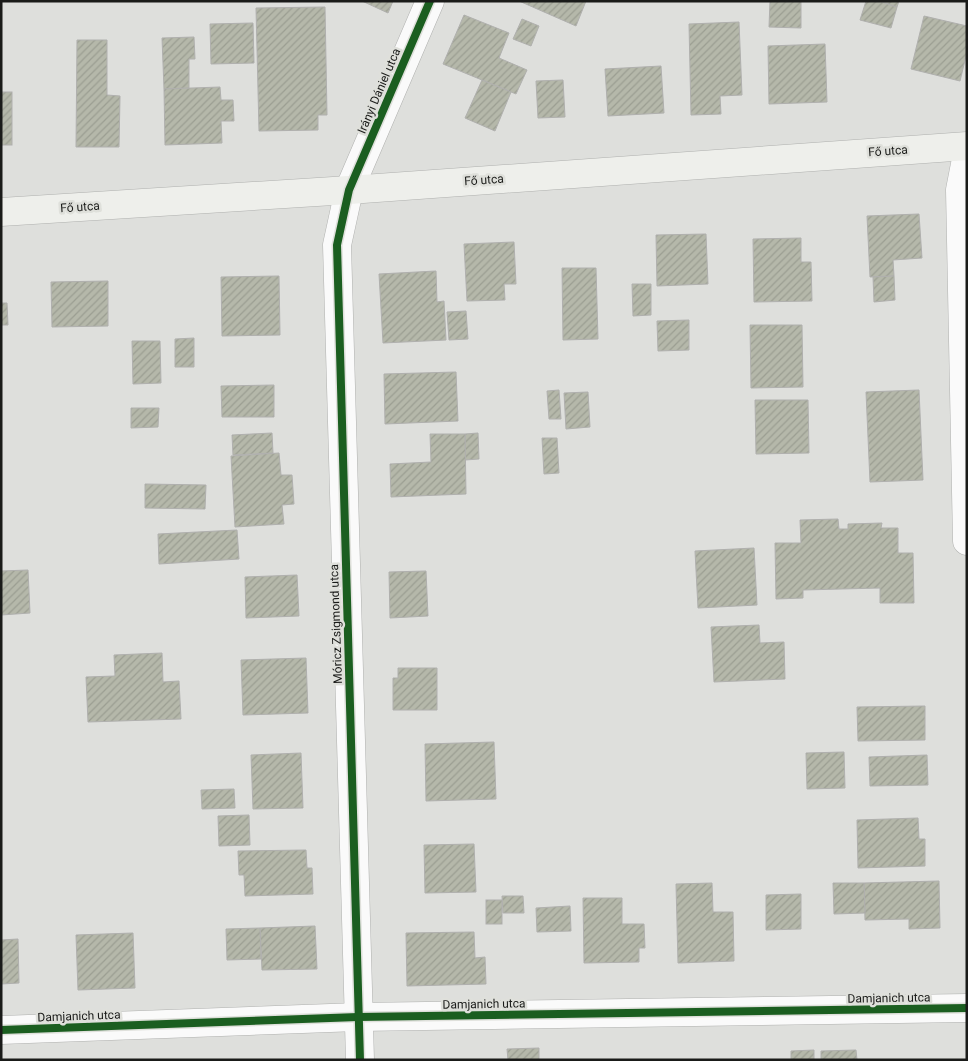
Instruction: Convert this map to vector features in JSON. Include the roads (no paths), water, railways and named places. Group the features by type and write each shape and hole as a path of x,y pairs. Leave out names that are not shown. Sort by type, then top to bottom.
{"main road":[{"name":"Fő utca","path":"1,212 349,190 967,146"}],"street":[{"name":"Irányi Dániel utca","path":"349,190 430,1"},
{"path":"967,154 960,190 967,541"},
{"name":"Móricz Zsigmond utca","path":"349,190 337,245 360,1060"},
{"name":"Damjanich utca","path":"1,1030 358,1017 967,1008"}]}
